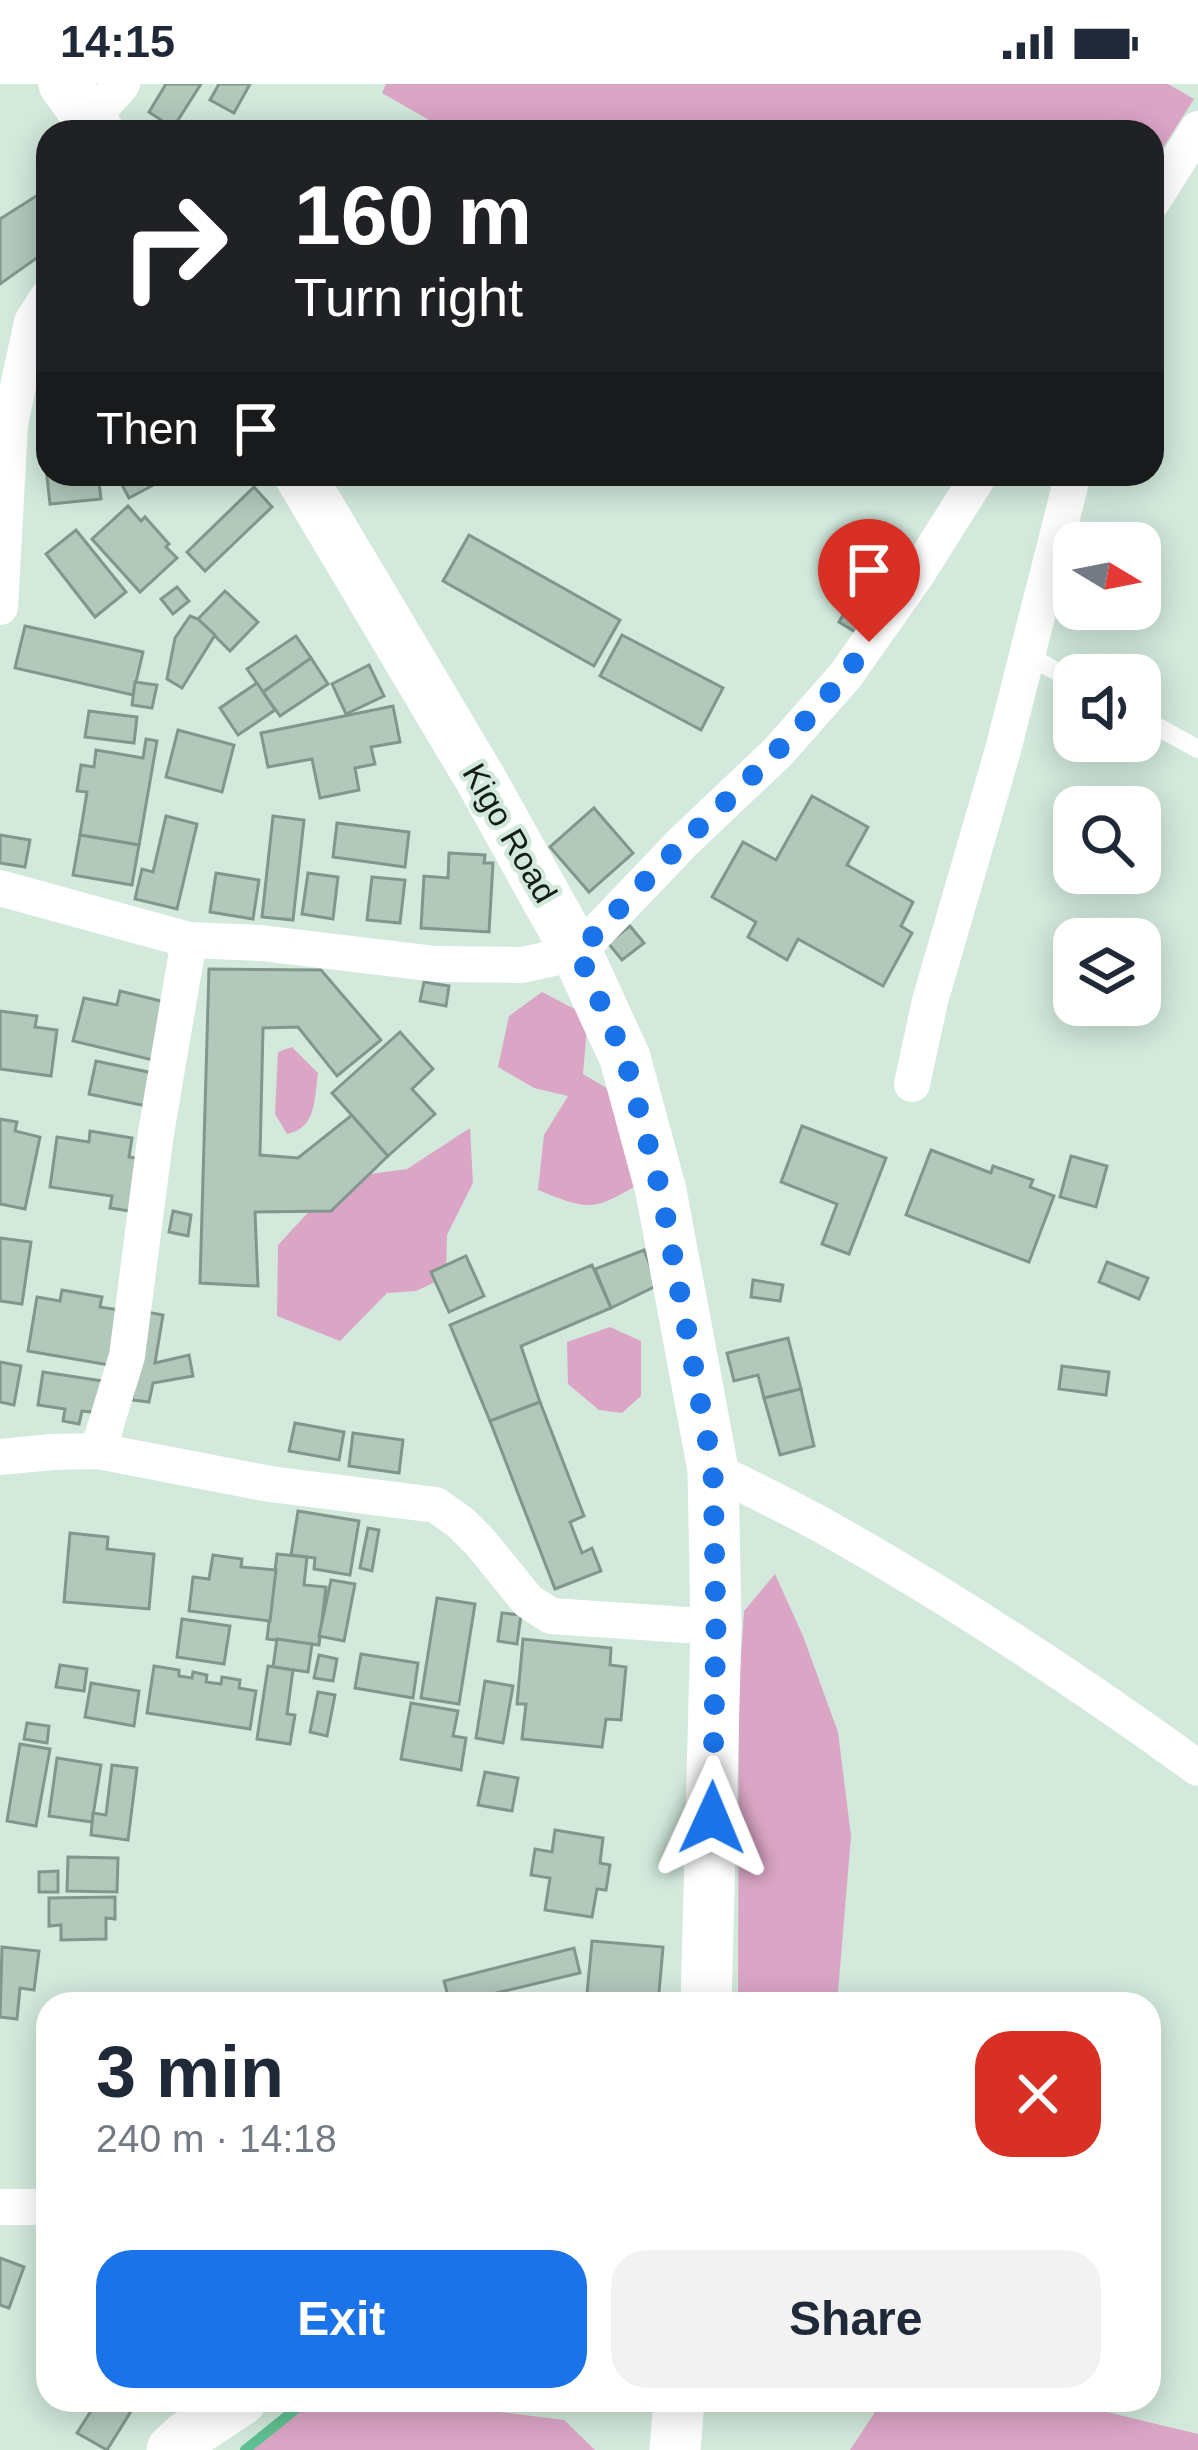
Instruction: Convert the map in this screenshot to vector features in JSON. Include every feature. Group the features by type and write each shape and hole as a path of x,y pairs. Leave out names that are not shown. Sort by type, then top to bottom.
{"street":[{"path":"1164,183 1198,129"},
{"path":"0,607 10,424 36,316"},
{"name":"Kigo Road","path":"306,486 578,952 625,1058 661,1192 713,1470 716,1627 707,1992"},
{"path":"0,888 189,940 436,964 522,965 578,952 778,752 845,676 972,486"},
{"path":"912,1084 930,1001 1004,750 1070,486"},
{"path":"98,1451 127,1356 156,1133 189,940"},
{"path":"0,1457 98,1451 269,1484 436,1505 480,1542 528,1601 551,1616 716,1627"},
{"path":"713,1470 832,1531 945,1597 1198,1768"},
{"path":"0,2207 36,2207"},
{"path":"172,2450 223,2412"}],"lane":[{"path":"1027,655 1053,669"},
{"path":"1161,729 1198,749"}],"shaded area":[{"path":"386,84 1168,84 1194,99 1164,146 1164,120 429,120 382,93"},
{"path":"542,992 588,1016 583,1074 615,1093 641,1183 601,1203 569,1202 538,1190 544,1135 568,1096 534,1088 498,1067 509,1016"},
{"path":"292,1047 318,1073 309,1119 287,1134 275,1114 278,1052"},
{"path":"470,1128 473,1183 447,1235 446,1277 416,1291 387,1293 340,1341 277,1316 278,1245 340,1178 407,1169"},
{"path":"610,1327 641,1341 641,1396 622,1413 599,1410 568,1384 567,1342"},
{"path":"775,1574 838,1732 851,1836 838,1992 738,1992 739,1685 744,1611"},
{"path":"292,2412 499,2412 564,2420 595,2450 245,2450"},
{"path":"875,2412 1107,2412 1198,2434 1198,2450 850,2450"}],"building":[{"path":"166,84 201,84 178,120 161,120 149,112"},
{"path":"219,84 250,84 234,113 210,100"},
{"path":"36,196 36,258 0,284 0,219"},
{"path":"48,486 99,486 101,499 50,504"},
{"path":"122,486 152,486 129,498"},
{"path":"254,487 272,507 205,571 187,552"},
{"path":"128,506 141,521 145,517 177,558 140,592 92,539"},
{"path":"76,530 126,592 95,617 46,554"},
{"path":"469,535 620,620 594,666 443,581"},
{"path":"177,587 189,601 173,614 161,599"},
{"path":"859,588 877,599 857,633 839,622"},
{"path":"225,591 258,622 230,651 198,619"},
{"path":"190,616 215,635 182,688 167,679 175,638"},
{"path":"25,626 143,652 133,695 15,668"},
{"path":"622,635 723,688 701,730 600,676"},
{"path":"296,636 311,658 263,692 247,669"},
{"path":"311,658 328,684 280,716 263,692"},
{"path":"369,665 384,696 346,714 332,684"},
{"path":"135,682 157,685 152,708 132,705"},
{"path":"257,683 275,710 238,735 220,708"},
{"path":"393,706 400,742 371,747 375,764 355,768 359,790 320,798 312,759 268,767 261,733"},
{"path":"89,711 137,717 134,743 85,737"},
{"path":"178,730 234,745 222,792 166,777"},
{"path":"146,739 157,741 139,845 80,835 87,792 77,791 81,765 94,767 96,750 143,758"},
{"path":"812,796 868,827 847,865 913,902 901,926 912,933 883,986 798,939 787,960 748,937 756,922 712,897 743,842 776,860"},
{"path":"594,808 633,853 589,892 550,847"},
{"path":"166,816 197,824 177,909 135,899 142,869 153,872"},
{"path":"273,816 304,820 293,920 262,917"},
{"path":"337,823 409,832 405,867 333,857"},
{"path":"0,835 30,840 25,867 0,863"},
{"path":"80,835 139,845 132,885 73,875"},
{"path":"449,853 485,855 484,863 493,863 489,932 421,928 424,876 448,878"},
{"path":"216,873 259,880 253,919 210,912"},
{"path":"308,873 338,877 333,919 302,914"},
{"path":"372,877 405,880 400,923 367,920"},
{"path":"630,926 644,943 622,960 608,943"},
{"path":"209,969 321,970 381,1040 337,1076 298,1027 263,1028 260,1155 298,1158 352,1115 388,1156 331,1211 255,1212 258,1286 200,1283"},
{"path":"424,982 449,986 446,1006 420,1001"},
{"path":"120,991 165,1002 157,1061 73,1041 84,998 117,1005"},
{"path":"0,1011 37,1016 35,1027 57,1030 51,1076 0,1069"},
{"path":"400,1032 433,1069 412,1089 435,1114 388,1156 332,1093"},
{"path":"96,1061 153,1073 146,1106 89,1094"},
{"path":"0,1119 17,1122 15,1131 40,1137 25,1209 0,1204"},
{"path":"802,1126 886,1158 849,1254 822,1244 837,1204 781,1182"},
{"path":"90,1131 132,1138 129,1157 144,1159 136,1212 110,1208 112,1196 50,1187 57,1137 89,1142"},
{"path":"931,1150 991,1173 993,1166 1033,1180 1030,1187 1054,1196 1029,1262 906,1215"},
{"path":"1071,1156 1107,1166 1096,1207 1060,1197"},
{"path":"173,1211 191,1215 188,1236 169,1232"},
{"path":"0,1238 31,1242 22,1304 0,1301"},
{"path":"644,1250 658,1285 611,1308 595,1269"},
{"path":"466,1256 484,1296 449,1312 431,1272"},
{"path":"1107,1262 1148,1278 1139,1299 1099,1282"},
{"path":"592,1265 611,1308 521,1346 540,1402 490,1421 450,1325"},
{"path":"753,1280 783,1285 780,1301 751,1297"},
{"path":"62,1290 102,1297 100,1307 119,1310 109,1365 28,1351 37,1297 60,1301"},
{"path":"146,1312 163,1315 155,1363 189,1355 193,1376 153,1383 149,1402 132,1400"},
{"path":"788,1338 801,1389 764,1398 758,1375 734,1381 727,1353"},
{"path":"0,1362 21,1366 14,1405 0,1402"},
{"path":"1062,1366 1109,1372 1106,1395 1059,1389"},
{"path":"43,1372 103,1381 99,1413 82,1411 79,1424 63,1421 65,1409 38,1405"},
{"path":"801,1389 814,1446 780,1455 764,1398"},
{"path":"540,1402 584,1516 570,1522 582,1553 592,1548 601,1571 555,1589 490,1421"},
{"path":"295,1423 344,1432 339,1460 289,1451"},
{"path":"353,1433 403,1440 399,1473 349,1466"},
{"path":"298,1511 359,1521 350,1575 314,1569 315,1558 291,1555"},
{"path":"368,1528 379,1530 372,1571 360,1568"},
{"path":"70,1533 108,1537 107,1549 154,1554 149,1609 64,1602"},
{"path":"277,1554 307,1557 304,1585 326,1587 319,1645 267,1639"},
{"path":"213,1555 242,1559 241,1567 276,1570 270,1621 189,1611 193,1577 209,1579"},
{"path":"331,1580 355,1584 344,1641 319,1636"},
{"path":"437,1598 475,1604 459,1704 421,1698"},
{"path":"502,1613 521,1615 517,1644 498,1641"},
{"path":"182,1619 230,1626 224,1664 177,1657"},
{"path":"277,1639 312,1644 308,1672 273,1667"},
{"path":"523,1639 611,1648 610,1665 626,1667 621,1720 606,1719 602,1747 522,1739 526,1704 517,1704"},
{"path":"361,1654 418,1663 413,1698 355,1688"},
{"path":"319,1655 337,1659 333,1681 314,1678"},
{"path":"60,1665 87,1669 84,1691 56,1687"},
{"path":"154,1666 179,1670 179,1676 207,1675 206,1682 221,1684 222,1677 240,1680 239,1688 256,1691 250,1729 147,1713"},
{"path":"268,1666 293,1670 287,1714 295,1715 290,1744 257,1739"},
{"path":"485,1681 513,1686 503,1743 476,1738"},
{"path":"91,1683 139,1691 134,1726 85,1717"},
{"path":"318,1692 335,1695 327,1736 310,1732"},
{"path":"411,1703 458,1711 453,1736 466,1738 461,1770 401,1759"},
{"path":"27,1723 49,1726 47,1743 24,1739"},
{"path":"20,1744 50,1749 36,1826 7,1821"},
{"path":"57,1758 101,1765 92,1822 49,1816"},
{"path":"112,1765 137,1768 128,1840 91,1835 93,1813 106,1815"},
{"path":"485,1772 518,1778 512,1811 478,1805"},
{"path":"555,1830 603,1838 600,1863 610,1865 606,1890 597,1889 592,1917 545,1910 550,1878 531,1875 535,1849 552,1852"},
{"path":"68,1857 118,1858 117,1892 67,1891"},
{"path":"58,1871 58,1892 39,1892 39,1872"},
{"path":"115,1897 115,1919 106,1918 106,1939 61,1940 61,1925 49,1926 49,1898"},
{"path":"592,1941 663,1947 659,1992 587,1992"},
{"path":"2,1947 39,1951 34,1990 20,1988 17,2019 0,2017"},
{"path":"574,1948 580,1973 500,1992 447,1992 444,1981"},
{"path":"0,2258 24,2267 9,2308 0,2305"},
{"path":"90,2412 131,2412 107,2450 77,2433"}],"waterway":[{"path":"245,2450 292,2412"}],"route":[{"path":"712,1818 713,1470 661,1192 625,1058 578,952 778,752 869,642"}]}
